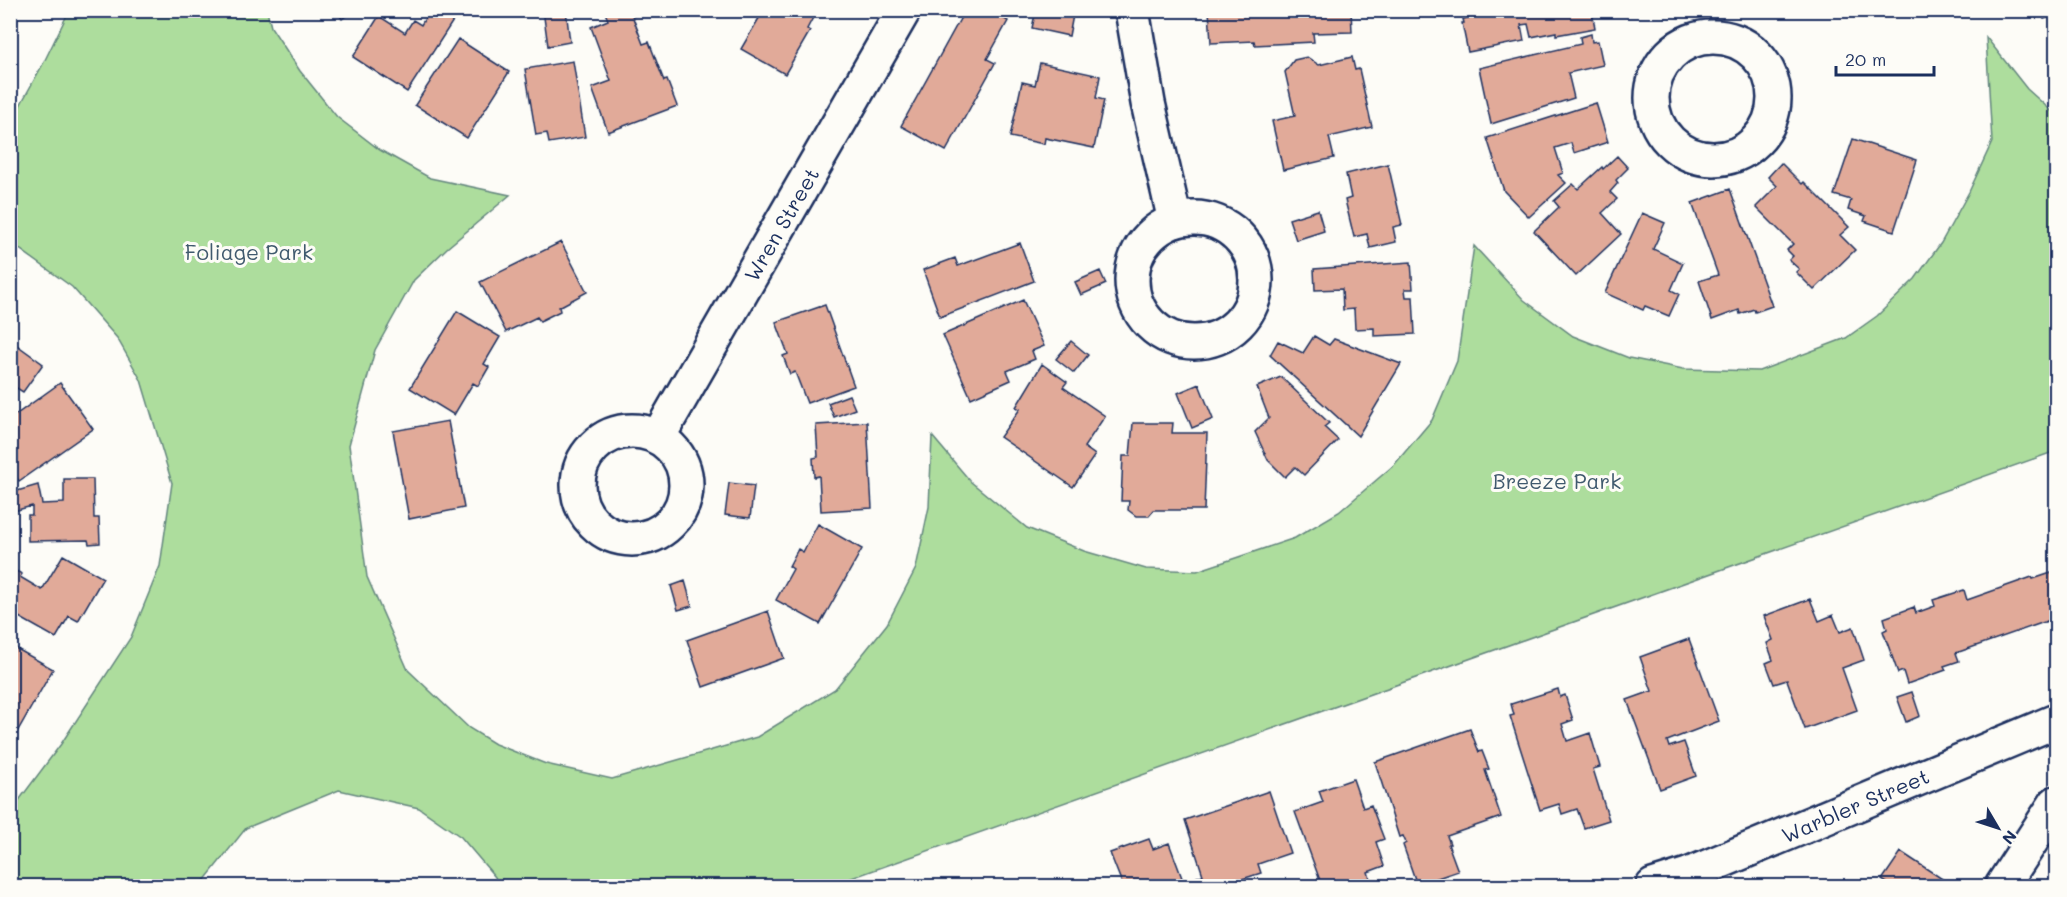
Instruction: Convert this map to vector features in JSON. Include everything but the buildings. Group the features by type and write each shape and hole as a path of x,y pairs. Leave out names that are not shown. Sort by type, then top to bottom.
{"street":[{"name":"Wren Street","path":"658,437 904,10"},
{"path":"1132,10 1148,103 1175,220"},
{"name":"Warbler Street","path":"1653,886 1688,875 2056,721"},
{"path":"2002,886 2056,803"}],"green space":[{"path":"69,11 267,11 271,27 300,71 337,117 380,150 430,178 510,195 447,248 414,280 375,350 349,445 367,577 408,670 469,728 495,744 546,764 612,779 757,737 835,689 887,624 916,568 929,507 932,436 971,482 1027,528 1084,551 1146,569 1197,571 1295,538 1339,512 1394,465 1432,420 1457,361 1474,246 1524,300 1573,336 1629,358 1683,369 1759,371 1846,338 1877,316 1915,279 1941,243 1969,192 1992,142 1986,37 2027,89 2056,115 2056,451 829,886 499,886 495,877 461,837 419,808 339,790 246,828 200,886 11,886 11,811 61,744 131,637 160,566 172,483 141,380 117,338 72,287 11,244 11,122"}],"park label":[{"name":"Foliage Park","path":"249,251"},
{"name":"Breeze Park","path":"1557,480"}]}
